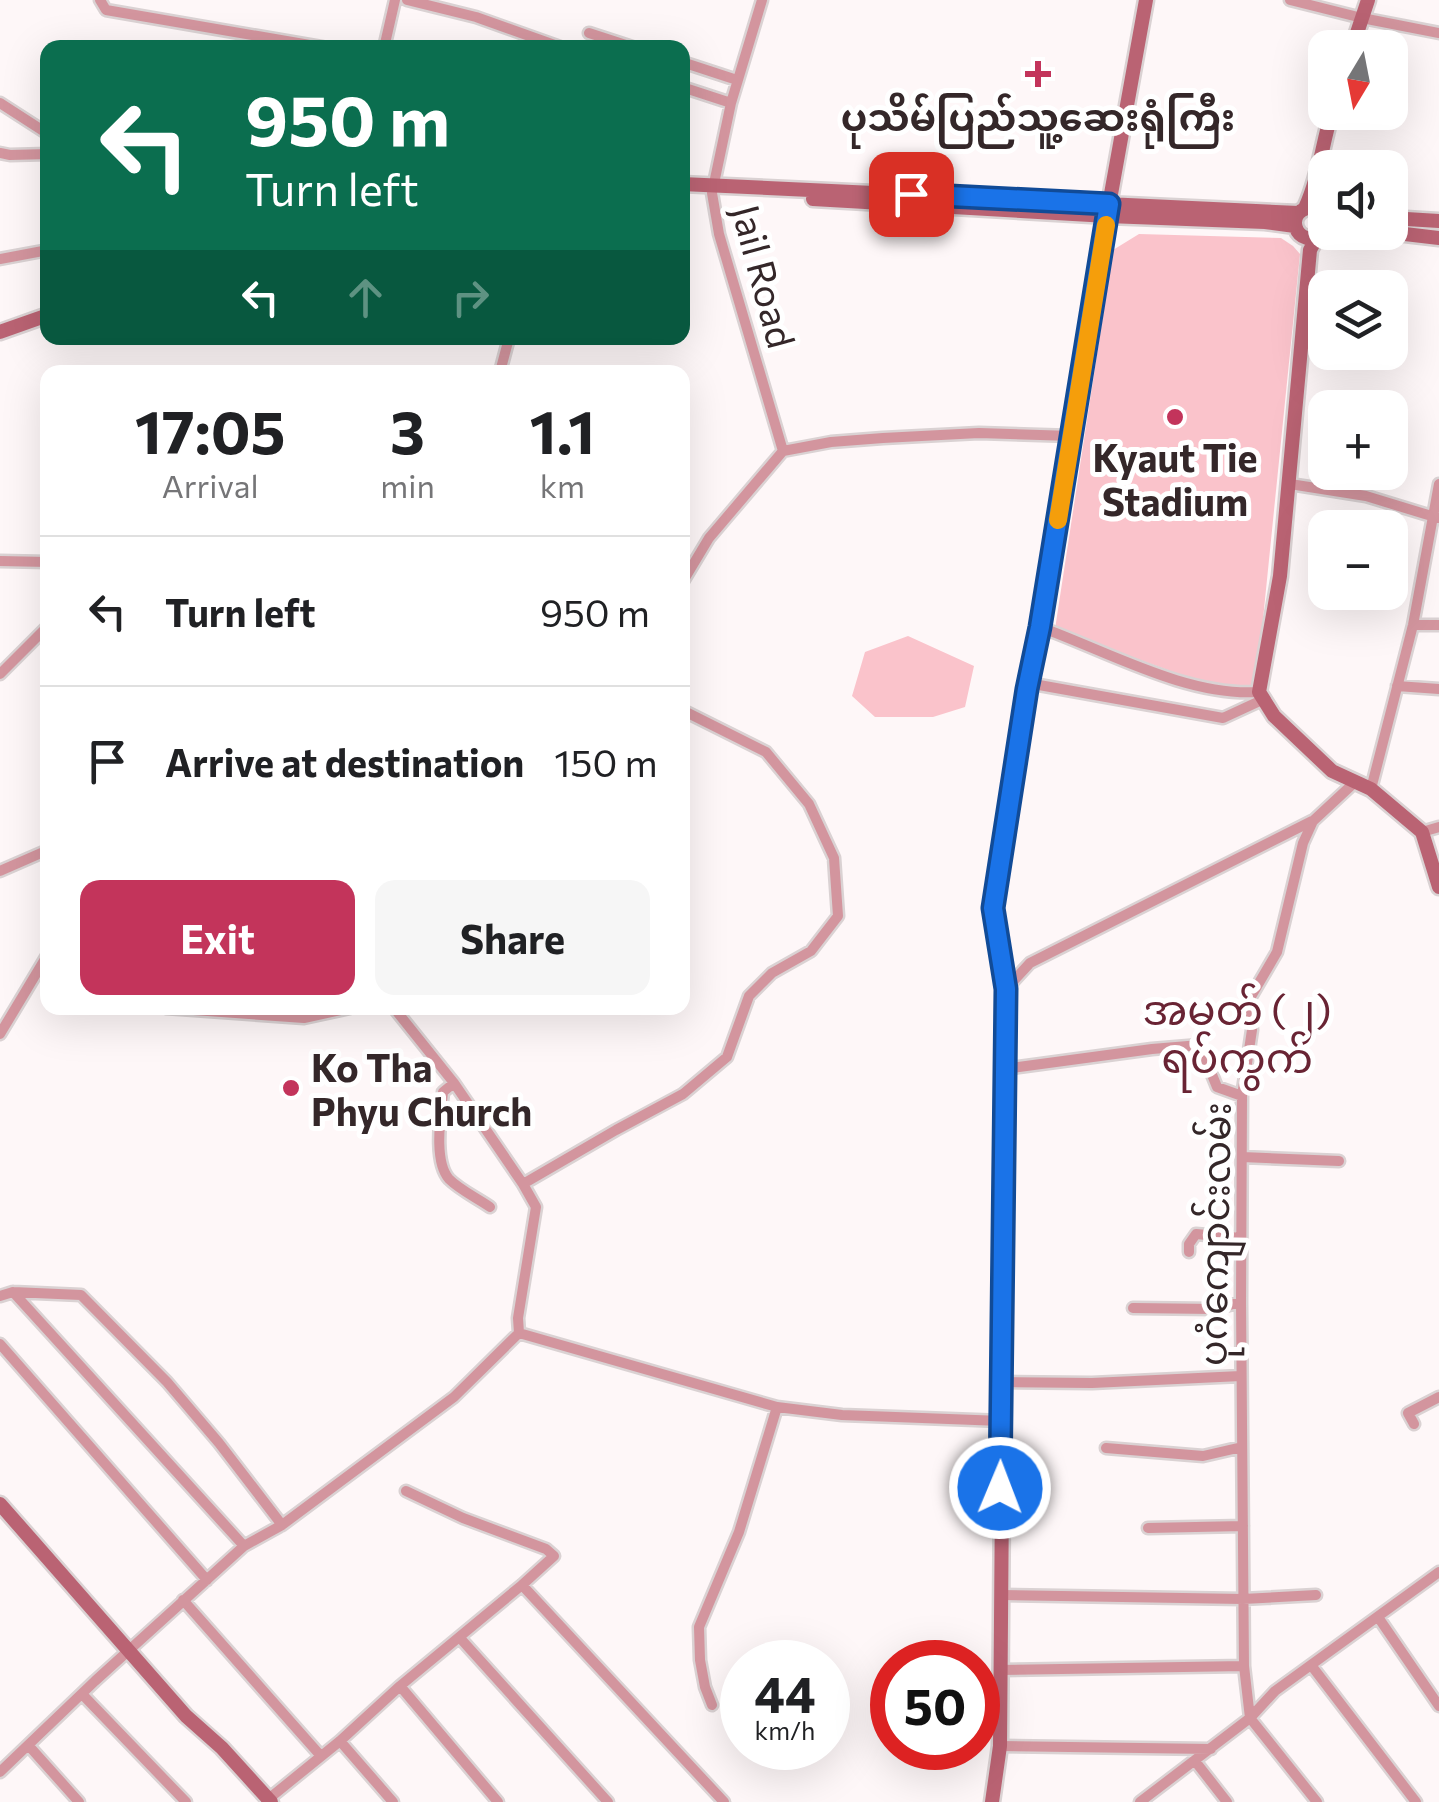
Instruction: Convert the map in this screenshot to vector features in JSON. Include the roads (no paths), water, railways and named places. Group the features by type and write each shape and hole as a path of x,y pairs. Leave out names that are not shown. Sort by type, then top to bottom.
{"main road":[{"path":"1000,1640 1006,989 993,908 1146,0"},
{"path":"1358,30 1368,0"},
{"path":"690,185 1308,222"},
{"path":"690,192 712,189"},
{"path":"1408,219 1439,220"},
{"path":"1408,234 1439,238"},
{"path":"1309,250 1290,484 1261,696 1274,716 1332,771 1371,789 1422,832 1439,888"},
{"path":"0,332 40,318"},
{"path":"0,342 40,328"},
{"path":"0,1504 186,1716 222,1748 268,1801"},
{"path":"992,1802 997,1770"}],"street":[{"path":"100,0 106,10 280,40"},
{"path":"407,0 476,17 541,40"},
{"path":"1290,0 1439,33"},
{"path":"385,40 392,1"},
{"name":"Jail Road","path":"757,1 712,189 719,234 784,451"},
{"path":"590,33 611,40"},
{"path":"690,65 738,80"},
{"path":"690,89 731,102"},
{"path":"0,103 40,129"},
{"path":"0,152 40,154"},
{"path":"0,259 40,252"},
{"path":"690,570 709,538 784,451 831,442 979,433 1072,436"},
{"path":"1290,484 1366,496 1436,517"},
{"path":"1371,789 1412,625 1436,517 1439,484"},
{"path":"0,561 40,562"},
{"path":"1412,625 1439,625"},
{"path":"1040,627 1196,686 1261,696"},
{"path":"0,674 40,634"},
{"path":"1028,683 1223,718 1261,696"},
{"path":"1397,686 1439,689"},
{"path":"524,1184 683,1094 727,1056 749,996 772,972 811,951 838,916 834,858 809,804 766,752 690,714"},
{"name":"ပုဂံကျောင်းလမ်း","path":"1250,1718 1244,1666 1240,1302 1242,1096 1252,1030 1250,1000 1277,952 1303,842 1313,820 1355,782"},
{"path":"1006,989 1030,964 1313,820"},
{"path":"1422,832 1439,827"},
{"path":"0,872 40,854"},
{"path":"0,1034 40,967"},
{"path":"263,1015 318,1015"},
{"path":"400,1015 454,1083 536,1207 518,1318 520,1333"},
{"path":"1004,1069 1200,1045 1217,1087 1242,1096"},
{"path":"454,1083 443,1092 441,1160 448,1178 490,1207"},
{"path":"1242,1157 1339,1161"},
{"path":"1190,1252 1189,1244 1196,1234 1241,1238"},
{"path":"0,1296 13,1292 81,1295 167,1382 282,1525"},
{"path":"13,1292 244,1546"},
{"path":"1133,1308 1214,1310 1240,1302"},
{"path":"520,1333 777,1406 842,1415 1002,1421"},
{"path":"0,1772 244,1546 282,1525 454,1397 520,1333"},
{"path":"0,1344 208,1580"},
{"path":"1002,1382 1092,1383 1241,1376"},
{"path":"1414,1424 1408,1413 1439,1398"},
{"path":"712,1704 700,1660 700,1627 739,1532 777,1406"},
{"path":"1106,1448 1203,1456 1242,1447"},
{"path":"268,1801 554,1556 546,1549 463,1518 406,1491"},
{"path":"1148,1528 1243,1526"},
{"path":"1140,1802 1250,1718 1274,1691 1435,1576 1439,1590"},
{"path":"522,1585 724,1802"},
{"path":"1001,1595 1244,1600 1316,1595"},
{"path":"183,1600 320,1756"},
{"path":"1378,1617 1439,1706"},
{"path":"460,1638 608,1802"},
{"path":"1311,1665 1416,1802"},
{"path":"1000,1670 1244,1666"},
{"path":"400,1686 498,1802"},
{"path":"82,1694 186,1802"},
{"path":"1250,1718 1317,1802"},
{"path":"340,1740 393,1802"},
{"path":"29,1746 78,1802"},
{"path":"1000,1746 1212,1749"},
{"path":"1196,1761 1227,1802"}],"place":[{"name":"ပုသိမ်ပြည်သူ့ဆေးရုံကြီး","path":"1038,74"},
{"name":"Kyaut Tie Stadium","path":"1175,417"},
{"name":"Ko Tha Phyu Church","path":"291,1088"}],"district":[{"name":"အမှတ် (၂) ရပ်ကွက်","path":"1237,1032"}]}
